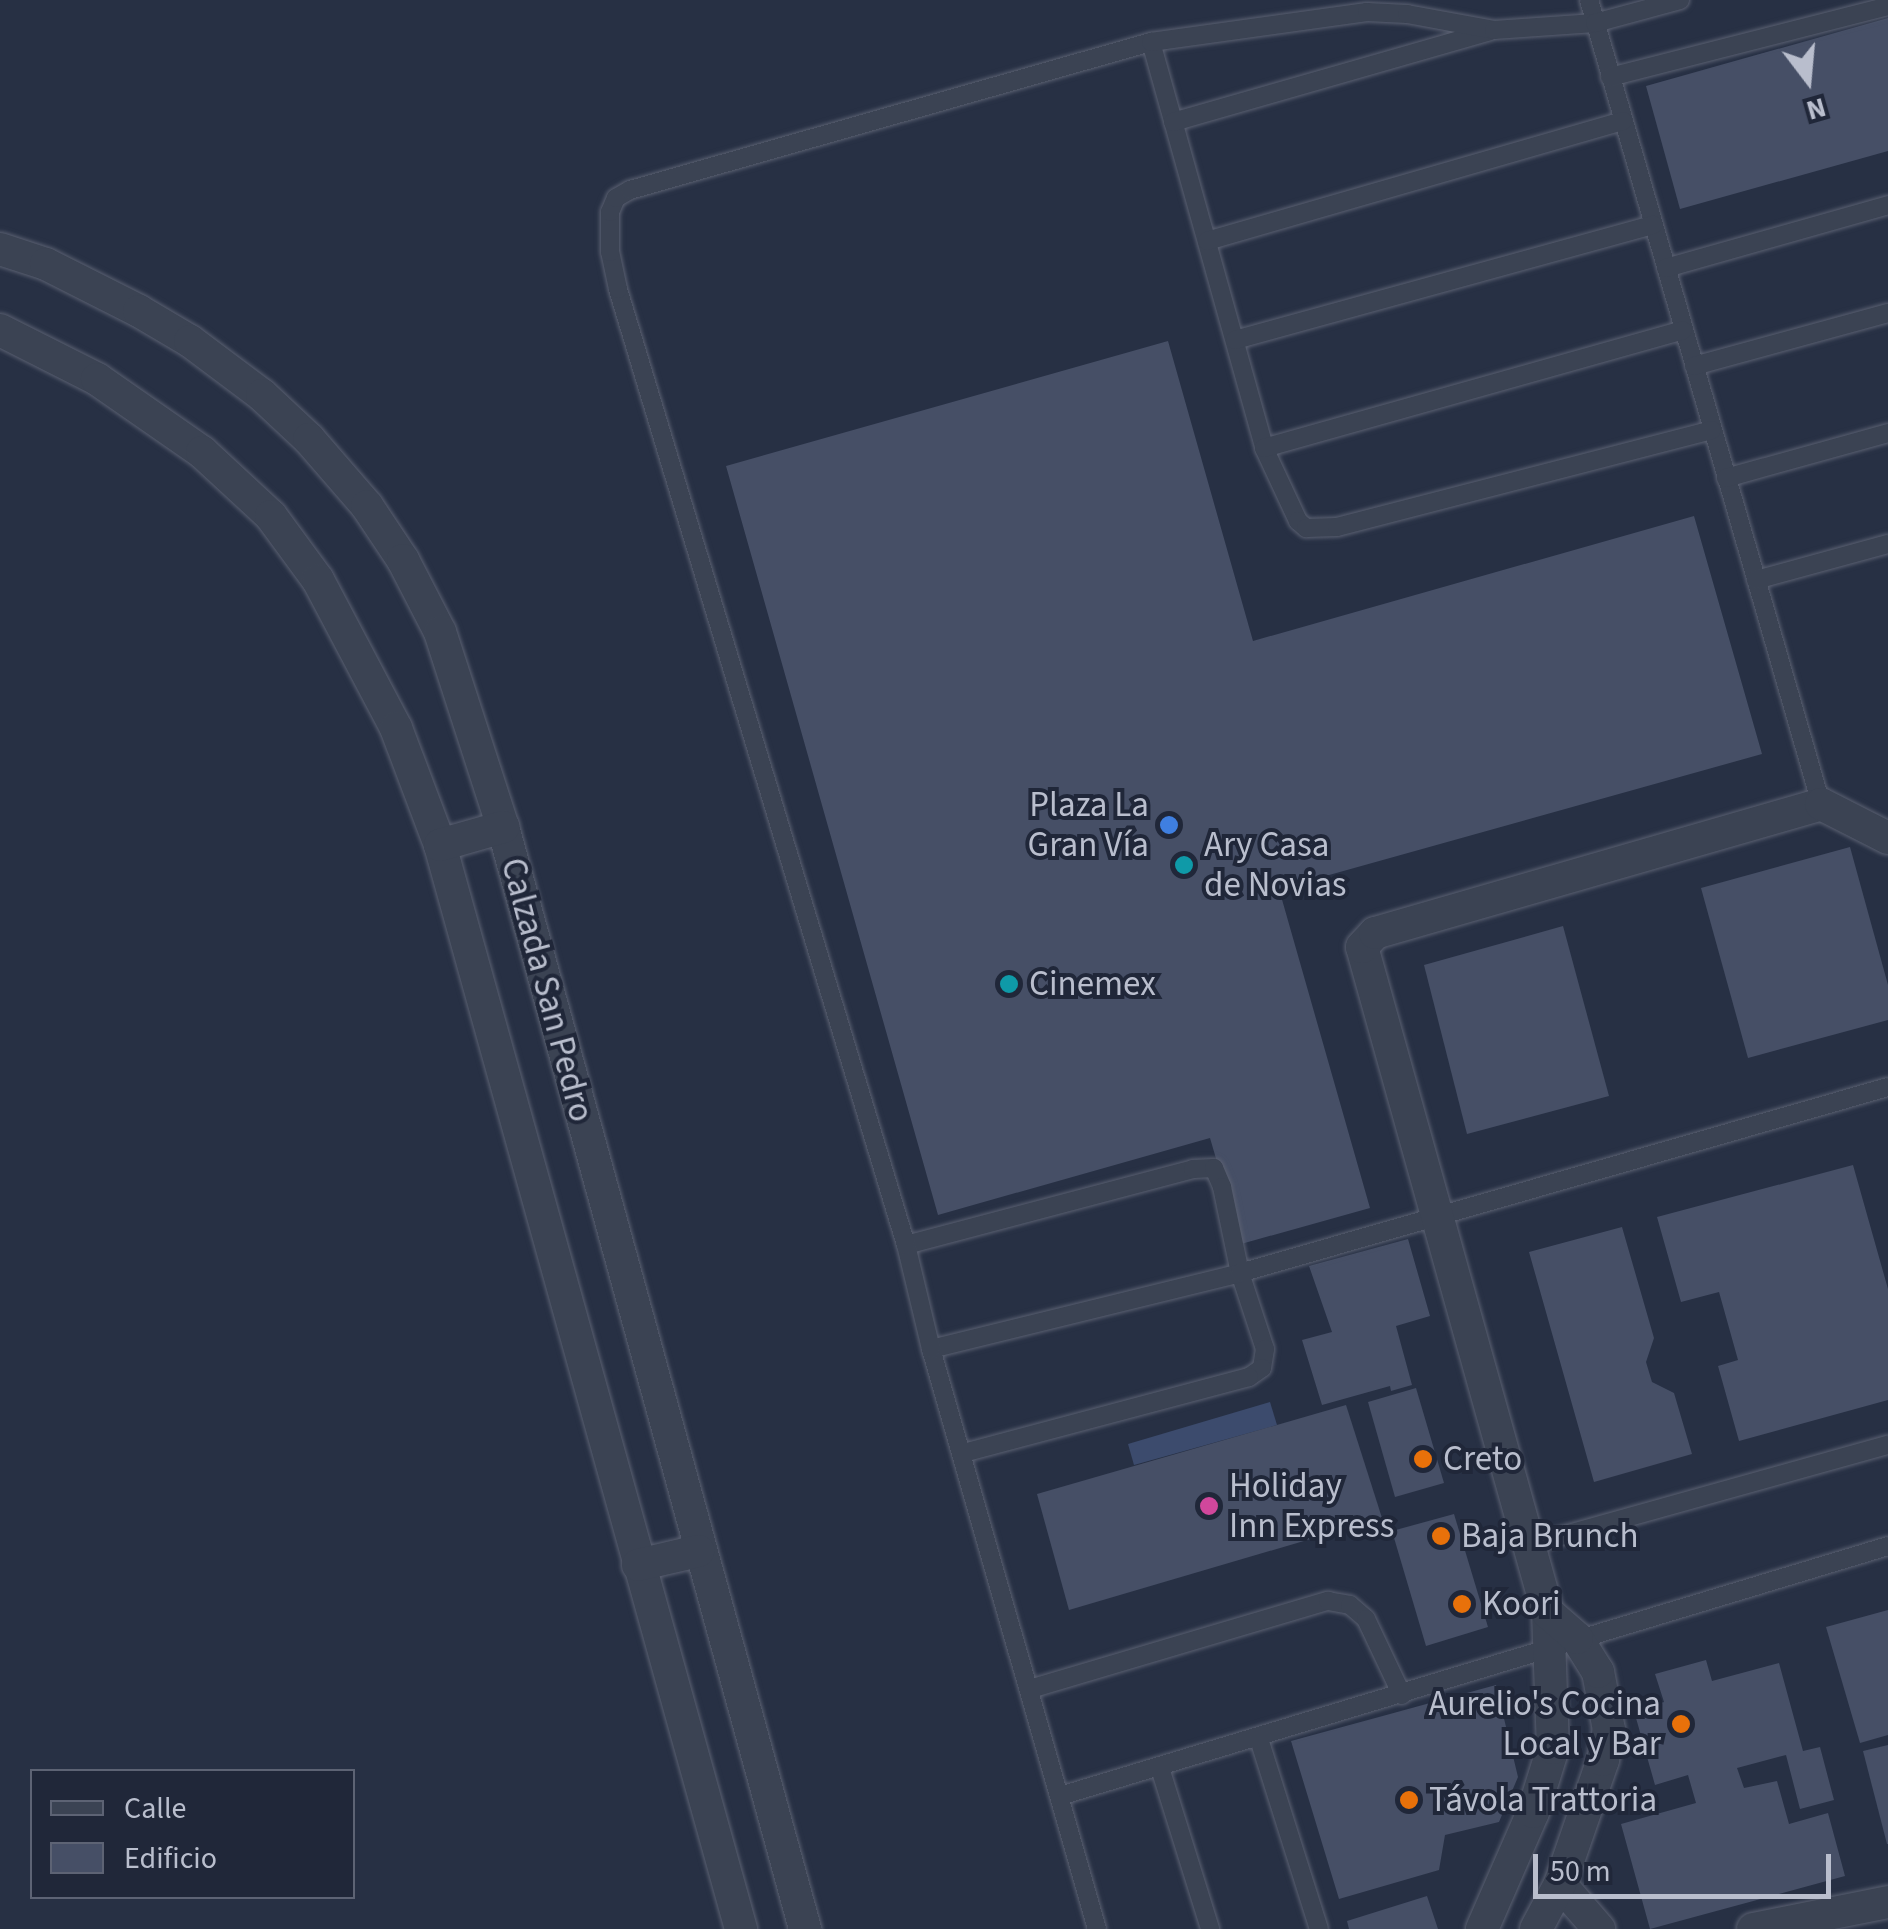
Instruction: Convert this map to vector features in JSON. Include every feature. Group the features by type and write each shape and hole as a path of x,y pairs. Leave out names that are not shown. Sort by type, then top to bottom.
{"street":[{"name":"Calzada San Pedro","path":"0,249 46,264 190,340 262,395 309,440 367,506 404,560 440,632 503,827 698,1551 805,1929"},
{"name":"Calzada San Pedro","path":"0,330 97,380 202,452 271,516 318,580 396,728 440,845 740,1929"},
{"path":"1536,1929 1560,1884 1603,1760 1609,1730 1598,1672 1562,1644 1548,1613 1362,956 1366,939 1820,804 1888,838"},
{"path":"440,845 503,827"},
{"path":"638,1565 698,1551"},
{"path":"1482,1929 1533,1812 1553,1748 1562,1644"},
{"path":"1560,1884 1599,1929"},
{"path":"1774,1926 1888,1902"}],"lane":[{"path":"1589,0 1820,804"},
{"path":"1173,122 1494,30 1595,23 1680,0"},
{"path":"1610,77 1888,6"},
{"path":"1098,1929 931,1349 906,1245 618,289 610,252 610,212 616,198 630,190 1151,42 1332,14 1430,9 1494,30"},
{"path":"1151,42 1264,448 1298,521 1321,529 1712,430"},
{"path":"1207,242 1623,122"},
{"path":"1666,268 1888,204"},
{"path":"1235,340 1653,224"},
{"path":"1694,366 1888,313"},
{"path":"1264,448 1684,330"},
{"path":"1726,478 1888,432"},
{"path":"1756,580 1888,544"},
{"path":"931,1349 1240,1273 1888,1087"},
{"path":"906,1245 1210,1167 1222,1186 1240,1273 1265,1349 1262,1368 1249,1377 963,1453"},
{"path":"1528,1545 1888,1444"},
{"path":"1060,1796 1259,1740 1888,1546"},
{"path":"1030,1688 1328,1601 1350,1605 1366,1619 1402,1695"},
{"path":"1259,1740 1318,1929"},
{"path":"1160,1768 1210,1929"}],"water":[{"path":"1270,1402 1277,1425 1134,1465 1128,1444"}],"building":[{"path":"1888,18 1888,151 1680,209 1646,86"},
{"name":"Plaza La Gran Vía","path":"1168,341 1253,641 1694,516 1762,754 1279,889 1370,1208 1241,1244 1210,1138 938,1215 726,466"},
{"path":"1850,847 1888,985 1888,1020 1748,1058 1701,888"},
{"path":"1563,926 1609,1096 1467,1134 1424,965"},
{"path":"1853,1165 1888,1289 1888,1400 1739,1441 1718,1366 1738,1360 1719,1292 1681,1302 1657,1217"},
{"path":"1622,1227 1654,1338 1646,1362 1652,1382 1674,1393 1692,1454 1594,1482 1529,1252"},
{"path":"1408,1239 1430,1316 1396,1326 1412,1385 1391,1391 1390,1386 1322,1405 1302,1340 1332,1332 1309,1266"},
{"path":"1416,1388 1444,1483 1395,1497 1368,1402"},
{"name":"Holiday Inn Express","path":"1346,1405 1382,1518 1069,1610 1037,1494"},
{"path":"1454,1514 1488,1627 1426,1646 1392,1531"},
{"path":"1888,1610 1888,1735 1860,1743 1826,1627"},
{"path":"1706,1660 1712,1681 1779,1663 1803,1751 1820,1747 1834,1800 1800,1809 1786,1755 1737,1768 1744,1788 1777,1781 1789,1824 1828,1813 1845,1876 1650,1929 1621,1824 1696,1803 1688,1775 1655,1785 1634,1711 1664,1702 1655,1674"},
{"name":"Távola Trattoria","path":"1496,1685 1518,1777 1499,1822 1445,1835 1439,1870 1339,1899 1291,1741"},
{"path":"1888,1745 1888,1844 1887,1844 1863,1751"},
{"path":"1427,1896 1438,1929 1349,1929 1347,1921"}],"place":[{"name":"Plaza La Gran Vía","path":"1169,825"},
{"name":"Ary Casa de Novias","path":"1184,865"},
{"name":"Cinemex","path":"1009,984"},
{"name":"Creto","path":"1423,1459"},
{"name":"Holiday Inn Express","path":"1209,1506"},
{"name":"Baja Brunch","path":"1441,1536"},
{"name":"Koori","path":"1462,1604"},
{"name":"Aurelio's Cocina Local y Bar","path":"1681,1724"},
{"name":"Távola Trattoria","path":"1409,1800"}]}
